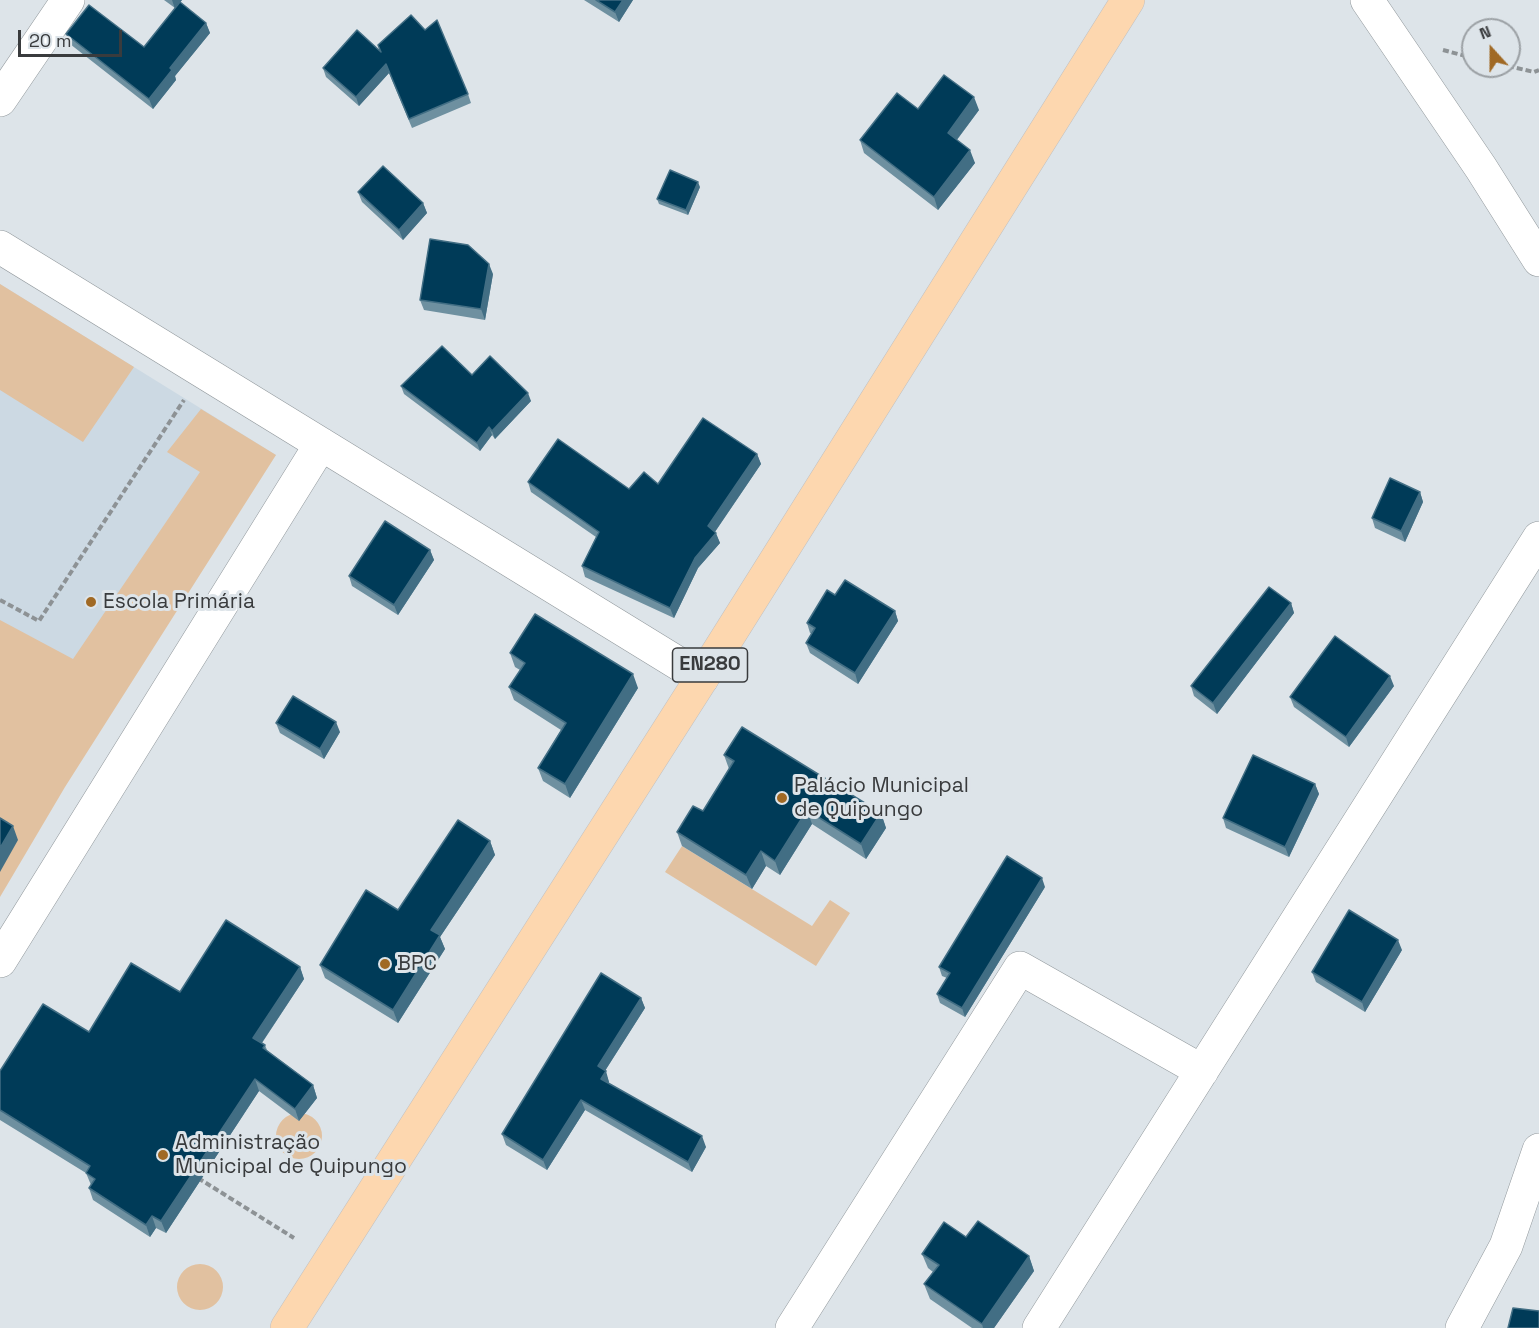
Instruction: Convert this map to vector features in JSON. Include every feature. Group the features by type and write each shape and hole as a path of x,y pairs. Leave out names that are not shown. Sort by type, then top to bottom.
{"main road":[{"name":"EN280","path":"287,1328 702,678 1128,0"}],"street":[{"path":"0,100 68,0"},
{"path":"1367,0 1481,168 1539,260"},
{"path":"0,247 702,678"},
{"path":"0,961 321,444"},
{"path":"1039,1328 1539,538"},
{"path":"792,1328 1020,968 1202,1071"},
{"path":"1462,1328 1506,1246 1539,1150"}],"path":[{"path":"1521,69 1534,72 1539,70"},
{"path":"0,600 39,621 185,399"},
{"path":"193,1175 294,1238"}],"shaded area":[{"name":"Escola Primária","path":"0,284 276,455 0,748"},
{"path":"0,284 134,367 83,442 0,390"},
{"path":"201,409 276,455 65,787 0,897 0,620 73,659 200,472 167,452"},
{"path":"682,846 812,926 830,900 850,913 816,966 665,872"},
{"path":"299,1113 315,1120 322,1136 315,1152 299,1159 283,1152 276,1136 283,1120"},
{"path":"200,1264 216,1271 223,1287 216,1303 200,1310 184,1303 177,1287 184,1271"}],"building":[{"path":"596,0 623,0 615,12"},
{"path":"180,2 206,23 170,68 172,70 149,99 66,34 89,5 144,47"},
{"path":"411,15 425,30 437,20 468,94 409,119 386,64 356,97 323,68 357,30 381,52 378,45"},
{"path":"944,75 974,97 948,133 970,150 934,197 860,140 897,93 918,109"},
{"path":"383,166 423,203 399,230 358,192"},
{"path":"670,170 698,182 686,210 657,199"},
{"path":"430,239 468,245 489,264 481,309 420,300"},
{"path":"442,346 472,375 490,356 528,393 492,431 489,427 477,443 401,386"},
{"path":"703,418 757,454 708,526 716,533 695,558 670,608 582,566 599,532 528,482 558,439 629,489 644,472 658,484"},
{"path":"1390,478 1420,492 1401,531 1372,518"},
{"path":"385,521 430,550 394,605 349,576"},
{"path":"845,580 895,611 855,673 806,643 815,628 807,623 827,590 835,595"},
{"path":"1269,587 1291,603 1213,703 1191,686"},
{"path":"535,614 633,674 565,784 538,768 566,723 509,687 525,663 510,653"},
{"path":"1335,636 1390,676 1346,737 1290,697"},
{"path":"293,696 336,722 320,749 276,723"},
{"name":"Palácio Municipal de Quipungo","path":"742,727 881,813 861,844 807,810 775,861 761,851 746,875 677,832 693,806 703,811 734,761 724,755"},
{"path":"1253,755 1315,784 1285,847 1223,818"},
{"path":"0,818 13,826 0,848"},
{"path":"458,820 490,841 431,930 440,935 393,1010 320,965 366,890 398,910"},
{"path":"1007,856 1042,878 962,1008 937,994 950,973 939,967"},
{"path":"1349,910 1398,940 1362,1002 1312,972"},
{"path":"226,920 300,967 253,1038 265,1045 263,1048 313,1085 295,1109 255,1079 161,1221 152,1216 146,1225 89,1188 95,1179 86,1173 90,1166 0,1110 0,1071 43,1004 89,1032 131,963 180,992"},
{"path":"601,973 641,998 598,1066 606,1071 601,1079 702,1136 688,1162 581,1100 543,1160 502,1134"},
{"path":"978,1221 1029,1256 982,1324 924,1284 939,1265 922,1254 944,1222 966,1237"},
{"path":"1513,1308 1539,1311 1539,1328 1508,1328"}],"place":[{"name":"Escola Primária","path":"91,602"},
{"name":"Palácio Municipal de Quipungo","path":"782,798"},
{"name":"BPC","path":"385,964"},
{"name":"Administração Municipal de Quipungo","path":"163,1155"}]}
